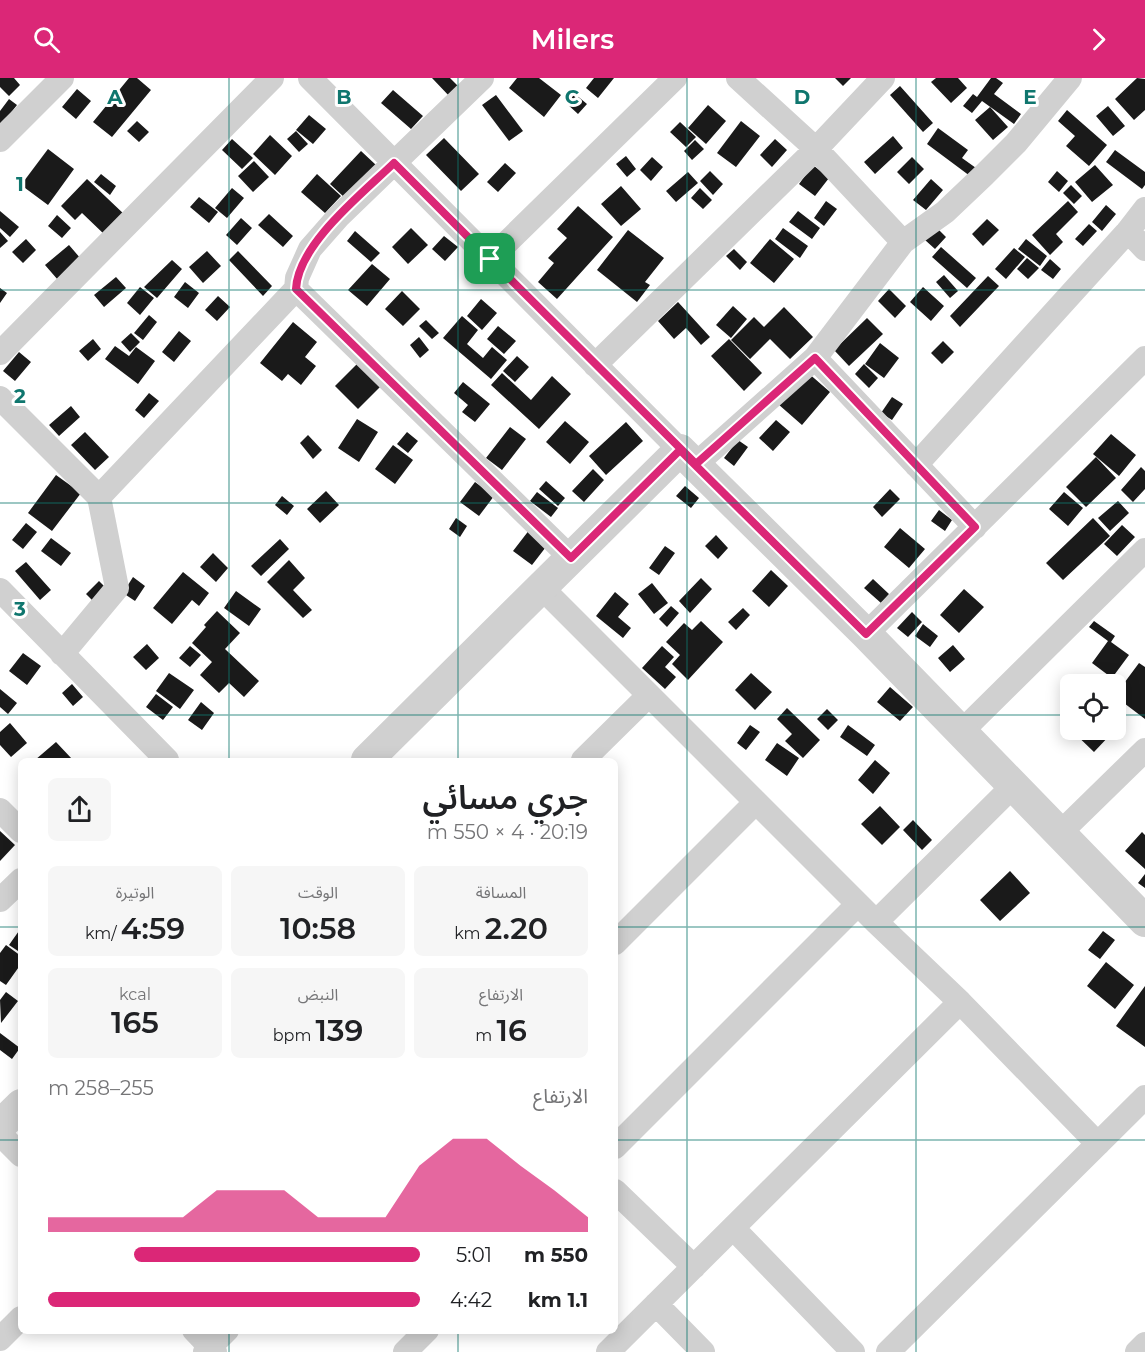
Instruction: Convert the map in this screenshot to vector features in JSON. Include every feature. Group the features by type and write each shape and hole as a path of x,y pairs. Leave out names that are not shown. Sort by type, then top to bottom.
{"street":[{"path":"0,140 62,78"},
{"path":"0,353 272,78"},
{"path":"310,78 866,634 1145,921"},
{"path":"99,496 296,289 297,278 310,249 339,216 482,78"},
{"path":"490,259 675,78"},
{"path":"738,78 816,148 903,242"},
{"path":"596,365 816,148 883,78"},
{"path":"370,758 571,558 688,457 815,358 903,242 945,212 984,175 1016,143 1070,78"},
{"path":"916,465 1128,231 1145,209"},
{"path":"1128,231 1145,249"},
{"path":"296,289 571,558"},
{"path":"815,358 975,527"},
{"path":"866,634 1145,358"},
{"path":"0,398 99,496 117,588 62,654"},
{"path":"961,732 1145,550"},
{"path":"541,588 876,922 960,1002 1098,1144"},
{"path":"0,590 165,758"},
{"path":"585,758 649,695"},
{"path":"1059,834 1145,750"},
{"path":"876,922 1014,785"},
{"path":"618,940 756,802"},
{"path":"0,810 18,828"},
{"path":"0,900 18,883"},
{"path":"618,1144 858,904"},
{"path":"608,1352 960,1002"},
{"path":"900,1348 1145,1097"},
{"path":"0,1126 18,1109"},
{"path":"0,1134 18,1152"},
{"path":"618,1194 694,1267"},
{"path":"733,1228 853,1352"},
{"path":"656,1304 703,1352"},
{"path":"0,1339 18,1321"},
{"path":"405,1352 423,1334"},
{"path":"1137,1352 1145,1344"}],"building":[{"path":"0,78 14,78 20,85 9,96 0,87"},
{"path":"129,78 137,78 151,90 112,137 93,122"},
{"path":"432,78 450,78 461,89 451,98"},
{"path":"517,78 539,78 561,95 544,117 509,88"},
{"path":"594,78 614,78 598,98 586,88"},
{"path":"835,78 851,78 843,86"},
{"path":"936,78 958,78 967,88 951,103 931,82"},
{"path":"991,78 996,78 1003,83 994,94 1021,114 1014,124 982,101 972,113 963,106 973,94 977,97"},
{"path":"1137,78 1145,79 1145,110 1134,120 1115,99"},
{"path":"900,86 933,123 923,132 890,95"},
{"path":"77,89 91,101 76,119 62,107"},
{"path":"393,90 423,116 411,129 381,103"},
{"path":"575,94 587,104 578,114 566,103"},
{"path":"496,95 523,131 509,141 482,105"},
{"path":"9,99 17,105 0,127 0,111"},
{"path":"708,105 726,121 706,144 688,128"},
{"path":"1108,106 1125,126 1113,136 1096,116"},
{"path":"990,107 1008,127 993,140 975,120"},
{"path":"1067,110 1107,145 1089,166 1066,146 1075,136 1058,121"},
{"path":"309,115 326,129 313,144 296,130"},
{"path":"137,121 149,132 139,142 127,131"},
{"path":"741,121 760,136 736,167 717,153"},
{"path":"680,122 696,137 686,147 670,132"},
{"path":"938,128 968,150 962,158 976,168 970,176 927,144"},
{"path":"296,131 308,144 299,152 287,139"},
{"path":"270,135 292,156 275,175 253,154"},
{"path":"893,136 903,148 875,174 864,162"},
{"path":"444,138 479,174 461,191 426,155"},
{"path":"232,139 253,158 242,169 222,150"},
{"path":"775,139 787,150 772,167 760,155"},
{"path":"695,140 704,149 692,160 684,151"},
{"path":"48,149 74,169 48,205 21,185"},
{"path":"1115,150 1145,172 1145,185 1142,189 1106,162"},
{"path":"361,151 376,165 345,198 330,184"},
{"path":"626,156 636,169 627,177 616,164"},
{"path":"652,157 663,167 651,181 640,170"},
{"path":"912,157 924,169 909,184 897,172"},
{"path":"254,161 269,177 253,192 238,176"},
{"path":"505,163 516,173 498,192 487,182"},
{"path":"813,165 829,178 815,196 799,184"},
{"path":"1095,165 1113,185 1092,202 1075,182"},
{"path":"710,171 723,184 713,195 700,181"},
{"path":"1057,171 1068,181 1059,192 1048,182"},
{"path":"688,172 698,183 676,202 666,191"},
{"path":"101,174 116,186 110,195 94,182"},
{"path":"317,174 341,196 325,213 301,192"},
{"path":"87,179 126,216 106,236 82,213 75,220 61,206"},
{"path":"931,179 943,190 926,210 913,200"},
{"path":"1071,185 1082,196 1074,204 1063,193"},
{"path":"621,186 641,209 621,226 601,204"},
{"path":"232,188 244,198 227,218 215,208"},
{"path":"700,188 712,200 703,209 691,198"},
{"path":"199,197 218,212 209,223 190,207"},
{"path":"826,201 837,209 824,226 814,218"},
{"path":"1068,201 1078,212 1056,234 1063,242 1050,255 1032,235"},
{"path":"1106,205 1116,214 1102,231 1092,222"},
{"path":"578,206 613,237 557,299 538,282 554,263 548,258 567,238 557,229"},
{"path":"0,211 19,227 10,237 0,228"},
{"path":"798,211 820,228 812,239 789,222"},
{"path":"269,214 293,236 283,247 258,225"},
{"path":"57,215 71,228 62,238 48,226"},
{"path":"241,218 252,228 237,245 226,235"},
{"path":"987,219 999,230 983,246 972,234"},
{"path":"1089,224 1097,231 1083,246 1075,239"},
{"path":"411,228 428,245 408,264 392,247"},
{"path":"783,228 808,246 800,258 775,239"},
{"path":"937,228 946,237 935,249 925,240"},
{"path":"628,230 664,258 645,282 650,285 637,302 597,270"},
{"path":"355,231 380,253 371,262 347,241"},
{"path":"0,232 8,241 0,248"},
{"path":"444,236 458,247 445,261 432,249"},
{"path":"26,239 36,250 23,263 12,252"},
{"path":"770,239 794,259 774,283 750,263"},
{"path":"1026,239 1047,256 1040,266 1018,249"},
{"path":"69,245 81,259 58,280 45,265"},
{"path":"941,247 976,278 967,288 932,257"},
{"path":"1014,248 1025,257 1006,279 995,269"},
{"path":"734,249 747,262 740,270 726,256"},
{"path":"207,251 221,266 203,283 189,267"},
{"path":"238,251 272,286 263,296 229,260"},
{"path":"1027,258 1039,268 1028,279 1017,269"},
{"path":"1050,259 1061,269 1053,279 1041,270"},
{"path":"172,260 182,269 157,298 144,287"},
{"path":"372,264 390,279 367,306 348,290"},
{"path":"944,275 958,291 950,298 936,282"},
{"path":"988,276 999,286 960,327 950,316"},
{"path":"116,277 126,288 104,307 94,295"},
{"path":"185,282 199,293 188,308 174,297"},
{"path":"140,287 154,298 140,315 127,303"},
{"path":"923,287 944,306 931,321 910,302"},
{"path":"0,288 7,293 0,303"},
{"path":"889,289 906,306 895,318 878,301"},
{"path":"402,291 420,309 403,326 385,309"},
{"path":"218,296 230,307 217,321 205,310"},
{"path":"481,299 497,313 482,330 467,316"},
{"path":"678,302 710,337 701,345 686,328 674,339 658,321"},
{"path":"733,306 747,319 731,338 716,325"},
{"path":"784,307 813,337 790,359 770,339 750,359 731,340 754,317 764,327"},
{"path":"149,315 157,322 143,340 134,333"},
{"path":"462,316 478,330 467,344 483,358 492,347 507,360 491,379 443,338"},
{"path":"867,318 883,334 849,366 834,350"},
{"path":"426,320 439,333 432,339 419,326"},
{"path":"293,322 317,342 305,357 316,366 301,385 288,374 282,381 260,363"},
{"path":"498,326 516,341 504,354 487,339"},
{"path":"179,331 191,341 174,362 162,352"},
{"path":"131,333 140,342 130,352 121,342"},
{"path":"419,337 429,350 420,358 410,345"},
{"path":"93,339 101,349 88,361 79,351"},
{"path":"729,339 762,373 744,391 711,356"},
{"path":"943,341 954,352 942,364 931,353"},
{"path":"880,343 899,358 884,378 865,364"},
{"path":"115,346 129,356 136,347 155,361 138,384 105,359"},
{"path":"19,352 31,362 15,381 3,371"},
{"path":"517,356 529,367 515,382 503,371"},
{"path":"357,364 380,387 358,409 335,386"},
{"path":"864,364 878,378 869,388 855,374"},
{"path":"807,372 830,392 802,425 778,404"},
{"path":"502,373 531,400 552,376 571,394 539,429 491,385"},
{"path":"463,382 490,404 475,422 462,412 468,405 454,393"},
{"path":"149,393 159,401 144,418 135,410"},
{"path":"892,397 903,404 892,420 881,413"},
{"path":"71,406 80,417 59,436 49,425"},
{"path":"357,419 378,432 359,462 338,448"},
{"path":"776,420 790,432 773,451 759,438"},
{"path":"565,421 589,442 570,464 546,442"},
{"path":"626,422 643,441 606,475 589,456"},
{"path":"510,427 526,439 502,470 486,458"},
{"path":"85,432 109,457 95,470 71,445"},
{"path":"407,432 418,441 408,453 397,444"},
{"path":"1111,434 1136,455 1119,476 1093,454"},
{"path":"308,435 322,450 313,459 300,443"},
{"path":"738,440 748,447 734,466 724,458"},
{"path":"393,445 413,460 395,484 375,469"},
{"path":"1096,457 1116,478 1086,507 1066,487"},
{"path":"1141,467 1145,471 1145,489 1133,502 1121,490"},
{"path":"593,469 604,480 584,502 572,491"},
{"path":"56,475 81,493 52,531 28,513"},
{"path":"546,481 565,498 558,506 539,489"},
{"path":"475,482 494,496 479,516 460,502"},
{"path":"685,486 699,498 691,508 676,496"},
{"path":"890,489 900,499 882,517 873,507"},
{"path":"326,491 339,505 320,523 307,509"},
{"path":"537,492 558,508 551,517 530,501"},
{"path":"1064,492 1083,508 1068,526 1049,509"},
{"path":"282,496 294,506 287,515 275,505"},
{"path":"1118,501 1129,513 1110,531 1098,518"},
{"path":"939,510 952,520 945,531 931,521"},
{"path":"456,518 467,526 460,537 449,529"},
{"path":"1093,518 1110,536 1063,580 1046,563"},
{"path":"26,523 37,532 23,549 12,540"},
{"path":"1122,525 1135,537 1117,556 1104,544"},
{"path":"900,528 925,549 909,568 884,547"},
{"path":"530,529 549,543 532,565 513,551"},
{"path":"716,535 728,548 718,559 705,546"},
{"path":"51,538 71,553 61,566 41,551"},
{"path":"280,539 289,549 261,576 251,566"},
{"path":"665,546 675,553 659,575 649,568"},
{"path":"213,553 228,568 216,582 200,567"},
{"path":"289,560 305,578 293,590 312,610 303,618 267,582"},
{"path":"26,562 51,590 40,600 15,571"},
{"path":"771,570 788,586 769,607 752,591"},
{"path":"183,572 209,593 199,606 192,600 172,624 153,608"},
{"path":"133,577 145,586 135,601 123,593"},
{"path":"701,578 712,589 690,613 679,601"},
{"path":"873,579 889,594 881,603 864,588"},
{"path":"99,581 107,589 94,602 86,594"},
{"path":"652,583 668,603 654,614 638,594"},
{"path":"964,589 984,607 959,633 940,615"},
{"path":"236,591 261,609 249,626 224,608"},
{"path":"615,592 629,604 618,617 631,628 623,638 596,616"},
{"path":"671,606 679,613 667,627 659,619"},
{"path":"743,608 750,615 736,630 728,622"},
{"path":"217,611 240,633 225,649 259,681 244,697 229,683 219,693 200,675 212,662 192,643"},
{"path":"912,612 922,622 908,637 897,628"},
{"path":"701,621 723,642 688,680 672,664 680,655 666,642 684,623 692,630"},
{"path":"1094,621 1115,636 1111,642 1129,655 1115,674 1107,674 1092,663 1108,641 1089,627"},
{"path":"923,624 938,636 930,647 915,636"},
{"path":"147,644 159,658 146,670 133,657"},
{"path":"953,645 965,659 950,672 938,658"},
{"path":"190,646 201,655 190,667 179,658"},
{"path":"662,646 674,657 665,667 676,677 665,689 642,668"},
{"path":"23,653 41,666 27,685 9,671"},
{"path":"1139,663 1145,667 1145,719 1126,705 1126,681"},
{"path":"169,673 194,690 180,709 156,691"},
{"path":"751,673 772,692 755,710 735,690"},
{"path":"72,684 83,697 73,706 62,693"},
{"path":"890,687 913,707 900,721 877,702"},
{"path":"0,689 17,703 8,714 0,707"},
{"path":"156,694 173,707 163,720 146,707"},
{"path":"201,702 214,713 202,730 188,720"},
{"path":"787,708 820,740 803,758 785,741 792,734 777,719"},
{"path":"827,709 838,720 828,730 817,719"},
{"path":"10,723 27,743 11,757 0,745 0,732"},
{"path":"750,725 760,732 746,750 737,743"},
{"path":"848,725 875,745 867,756 840,737"},
{"path":"1082,740 1105,740 1094,752"},
{"path":"56,742 71,758 37,758"},
{"path":"777,743 799,758 787,776 765,760"},
{"path":"875,760 890,773 873,794 858,780"},
{"path":"880,806 900,827 882,845 861,824"},
{"path":"913,820 932,840 922,850 903,830"},
{"path":"0,831 15,845 0,861"},
{"path":"1142,832 1145,835 1145,869 1125,851"},
{"path":"1010,871 1030,893 1000,921 980,900"},
{"path":"1145,874 1145,888 1138,883"},
{"path":"1103,931 1115,940 1100,959 1088,950"},
{"path":"18,932 18,951 9,945"},
{"path":"6,945 18,954 18,968 6,985 0,981 0,953"},
{"path":"1106,962 1134,985 1115,1009 1087,986"},
{"path":"1145,986 1145,1047 1116,1026"},
{"path":"6,992 18,1001 1,1023 0,1000"},
{"path":"0,1033 18,1046 18,1051 12,1059 0,1050"}],"route":[{"path":"394,163 490,259 696,464 815,358 975,527 866,634 680,450 571,558 296,289 302,263 310,249 339,216 394,163"}]}
